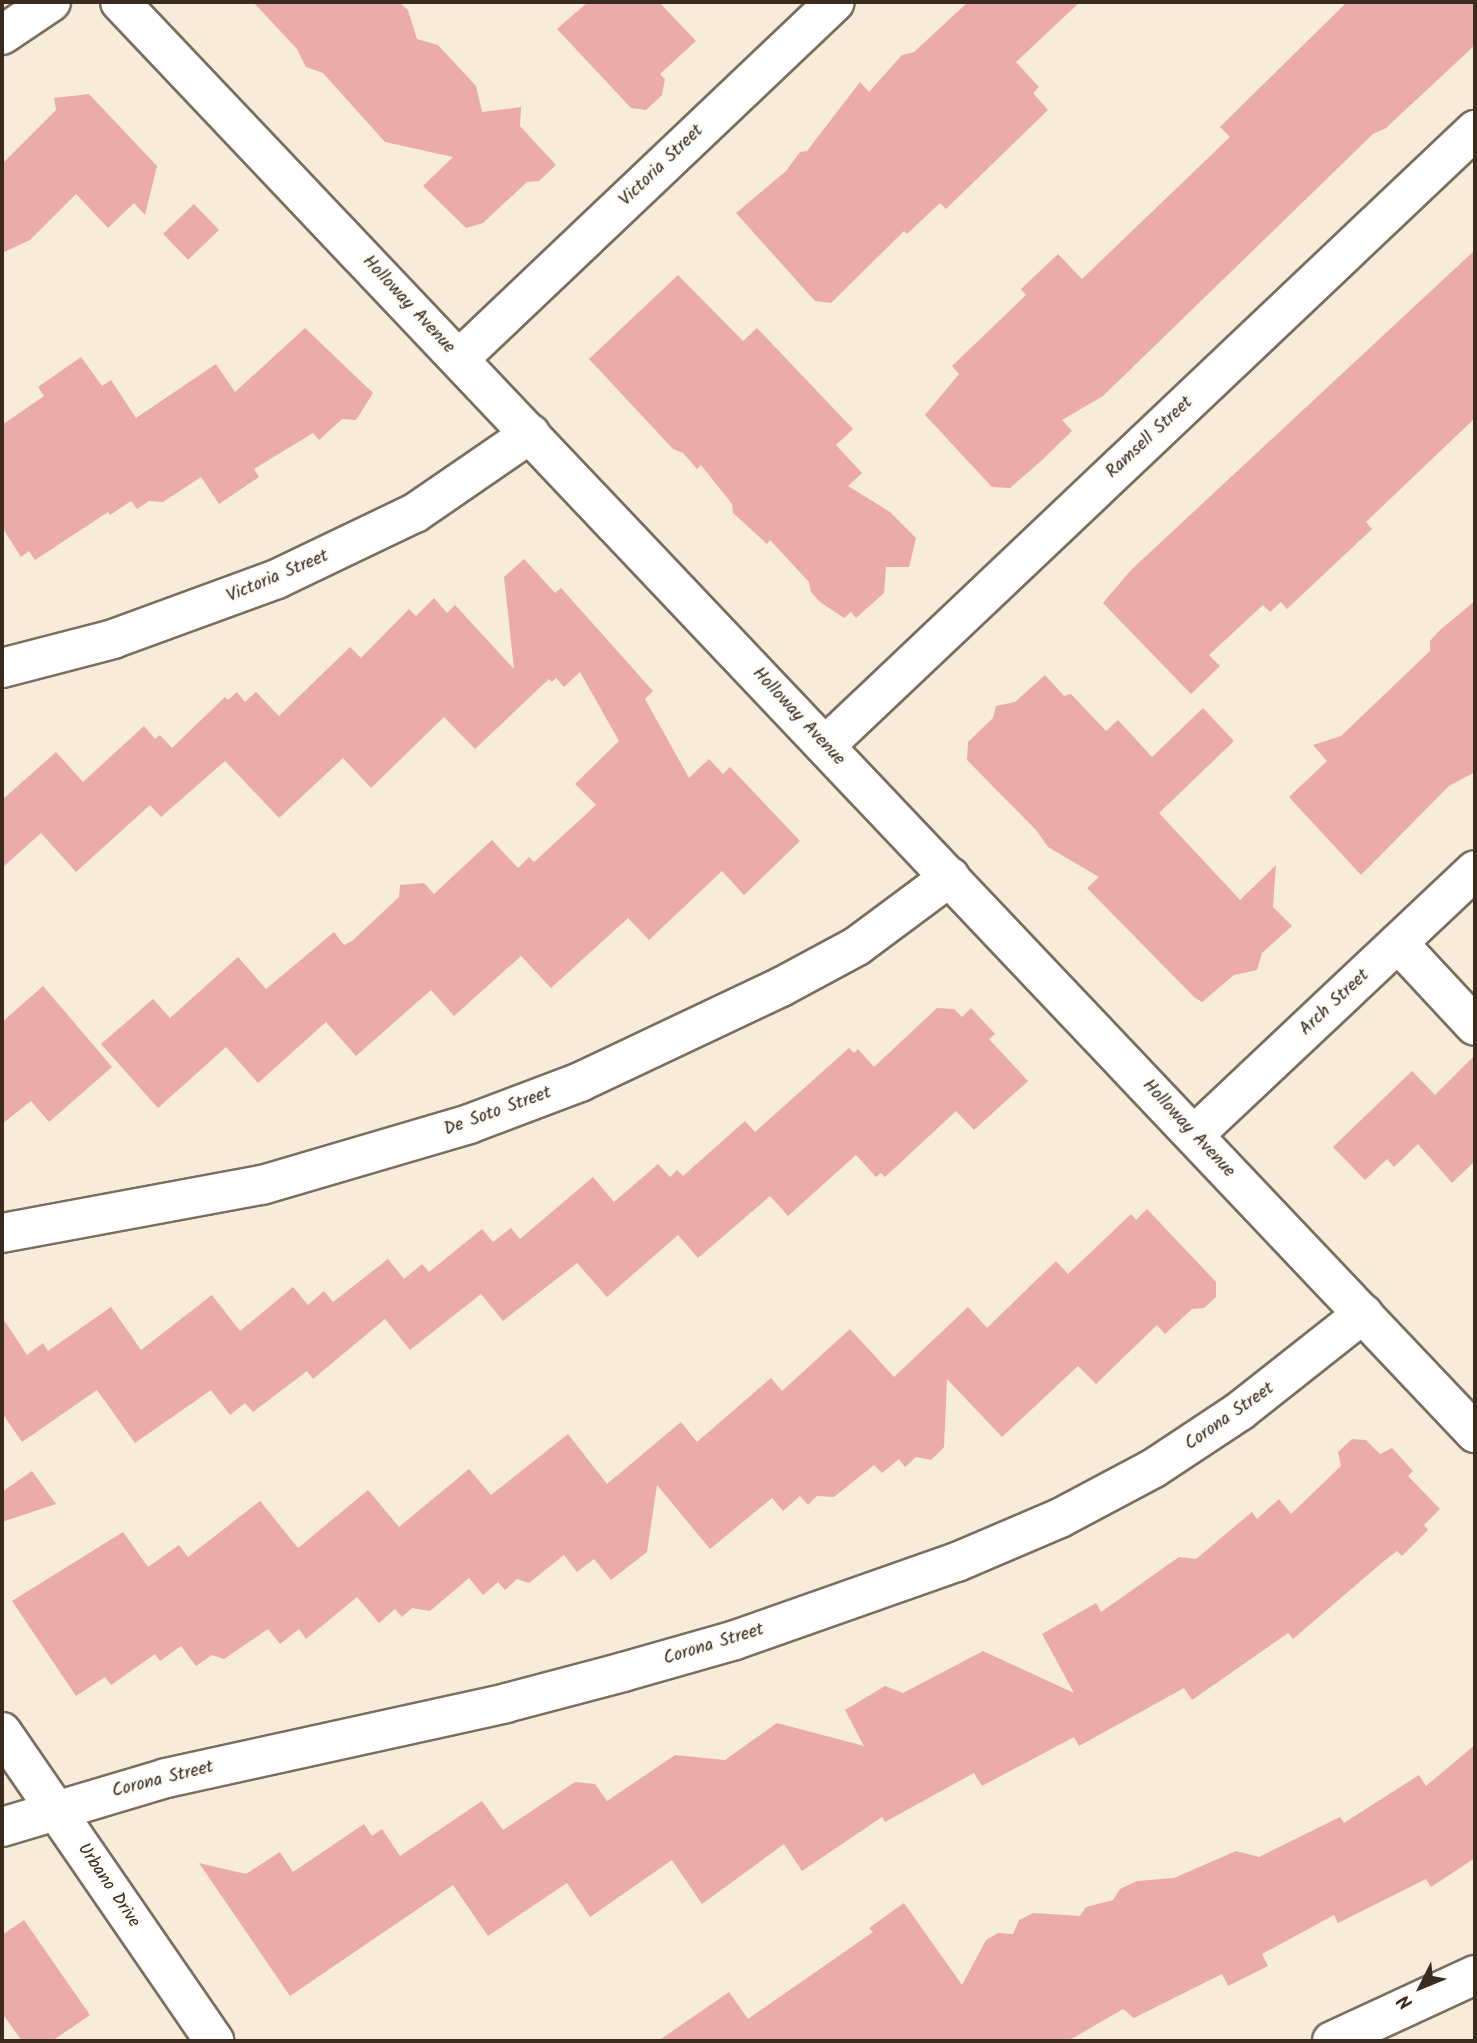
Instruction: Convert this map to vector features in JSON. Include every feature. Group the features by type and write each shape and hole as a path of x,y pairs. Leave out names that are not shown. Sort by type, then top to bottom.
{"street":[{"path":"2,35 51,2"},
{"name":"Holloway Avenue","path":"120,2 1475,1433"},
{"name":"Victoria Street","path":"459,359 835,2"},
{"name":"Ramsell Street","path":"825,746 1475,130"},
{"name":"Victoria Street","path":"2,668 113,639 277,579 415,513 530,434"},
{"name":"Arch Street","path":"1194,1136 1475,870"},
{"name":"De Soto Street","path":"2,1233 262,1185 470,1124 592,1077 781,987 857,946 950,877"},
{"path":"1398,943 1475,1026"},
{"name":"Corona Street","path":"2,1827 166,1778 506,1703 623,1672 734,1640 957,1562 1060,1518 1154,1468 1251,1404 1363,1314"},
{"name":"Urbano Drive","path":"2,1732 214,2041"},
{"path":"1332,2041 1475,1975"}],"building":[{"path":"253,2 399,2 408,10 417,39 438,45 476,86 482,112 521,107 520,126 556,165 539,181 527,182 483,223 466,228 423,186 453,157 385,142 323,73 306,67 297,49"},
{"path":"588,2 659,2 696,41 660,74 665,79 662,95 646,110 631,108 557,29"},
{"path":"968,2 1080,2 1016,62 1039,87 1033,93 1048,110 946,209 940,203 907,234 904,231 831,303 815,301 736,213 786,171 800,152 807,151 860,82 869,92 902,55 914,52"},
{"path":"1347,2 1475,2 1475,45 1386,128 1373,134 1103,396 1062,420 1072,431 1041,461 1010,488 992,487 925,415 959,374 952,366 1026,295 1021,289 1058,254 1082,279 1230,137 1220,127"},
{"path":"89,94 157,166 145,215 134,203 108,228 76,194 30,240 2,253 2,164 56,110 54,98"},
{"path":"194,204 219,230 188,260 163,234"},
{"path":"1475,250 1475,418 1366,522 1372,529 1287,609 1281,602 1270,612 1263,605 1209,655 1220,666 1191,694 1103,603 1131,570"},
{"path":"678,275 743,341 757,328 853,429 836,445 862,473 848,486 890,512 916,538 909,567 886,567 884,593 856,618 851,612 844,618 820,602 811,592 809,582 770,540 767,544 733,513 732,504 701,465 697,469 683,453 673,449 589,359"},
{"path":"305,328 373,393 356,420 342,419 319,440 313,433 254,469 259,477 219,504 201,477 163,502 149,501 137,509 131,501 110,515 108,512 35,560 29,551 21,557 2,527 2,425 44,396 38,387 81,357 102,386 111,380 136,418 216,364 235,392"},
{"path":"524,559 555,593 561,588 653,691 645,699 689,778 709,759 723,774 730,767 800,841 744,895 722,871 649,940 628,918 551,988 521,956 454,1016 431,990 356,1056 326,1022 258,1083 226,1047 158,1108 101,1044 153,999 170,1018 238,957 266,989 334,932 344,945 352,941 399,897 400,885 424,883 434,894 492,840 518,868 529,857 534,862 596,805 575,784 619,741 580,672 564,687 556,678 552,682 549,679 475,749 444,717 371,788 343,758 279,818 225,761 161,817 150,805 76,872 41,833 2,868 2,800 56,752 83,782 144,726 155,739 160,735 172,748 225,697 228,700 237,692 245,702 256,692 279,716 350,647 361,658 409,609 416,616 434,598 447,613 455,605 514,669 504,577"},
{"path":"1475,601 1475,772 1449,786 1361,875 1289,797 1327,761 1313,745 1341,736 1430,651 1430,641 1440,630"},
{"path":"1045,675 1064,696 1071,694 1106,731 1118,720 1152,757 1203,708 1234,741 1159,813 1240,900 1276,865 1273,907 1292,926 1262,953 1257,970 1234,975 1202,1002 1194,997 1087,888 1099,877 1048,847 1036,830 967,760 968,742 993,718 996,706 1015,702"},
{"path":"43,986 112,1067 49,1122 31,1101 2,1124 2,1022"},
{"path":"937,1008 954,1009 962,1017 971,1008 995,1034 989,1039 1028,1081 974,1130 956,1111 885,1177 881,1173 876,1177 856,1155 788,1216 770,1196 698,1258 678,1235 607,1297 577,1263 503,1321 481,1294 410,1350 385,1319 313,1379 307,1371 253,1412 245,1403 230,1415 211,1390 135,1443 97,1390 22,1442 2,1413 2,1317 27,1355 43,1343 48,1351 111,1307 141,1350 212,1295 240,1331 293,1287 308,1305 324,1291 333,1302 388,1259 404,1279 422,1264 429,1272 482,1229 493,1242 511,1228 520,1239 593,1177 614,1202 658,1164 670,1177 677,1170 683,1176 745,1121 755,1132 849,1048 854,1053 858,1049 874,1067"},
{"path":"1475,1055 1475,1161 1452,1183 1418,1144 1394,1167 1387,1159 1365,1180 1333,1147 1412,1071 1435,1095"},
{"path":"1147,1209 1216,1282 1216,1297 1204,1308 1192,1309 1165,1334 1157,1325 1096,1384 1078,1366 1002,1437 947,1379 944,1447 931,1460 916,1457 905,1467 899,1459 882,1473 874,1465 834,1497 817,1496 808,1505 800,1496 783,1511 772,1498 710,1549 657,1485 647,1552 611,1580 594,1559 577,1572 564,1555 529,1583 517,1579 505,1590 498,1582 483,1595 469,1578 430,1611 412,1608 402,1617 395,1609 379,1623 357,1597 306,1639 299,1629 280,1644 268,1629 224,1659 212,1655 196,1666 181,1646 160,1661 155,1654 111,1685 105,1677 76,1696 12,1601 123,1532 148,1567 179,1545 188,1557 260,1501 298,1548 368,1490 399,1527 469,1469 491,1495 568,1434 607,1484 681,1422 697,1442 771,1378 782,1391 850,1329 894,1377 968,1307 987,1328 1056,1261 1068,1274 1131,1214 1136,1220"},
{"path":"1352,1439 1366,1440 1380,1454 1392,1448 1413,1471 1408,1476 1440,1509 1424,1525 1428,1530 1402,1556 1397,1551 1293,1639 1288,1633 1192,1700 1184,1688 1079,1746 1074,1737 982,1786 974,1773 885,1822 882,1817 802,1871 784,1844 702,1904 672,1860 590,1917 567,1883 488,1936 453,1885 290,1996 199,1863 246,1874 280,1852 293,1872 364,1824 372,1836 382,1829 400,1856 482,1801 503,1830 575,1782 595,1784 607,1801 675,1755 725,1760 777,1723 864,1746 845,1710 885,1686 903,1693 983,1651 1074,1693 1042,1634 1096,1603 1101,1612 1179,1557 1196,1559 1252,1512 1257,1519 1279,1499 1291,1514 1341,1466 1338,1452"},
{"path":"32,1471 56,1504 2,1522 2,1492"},
{"path":"1475,1745 1475,1858 1431,1887 1426,1879 1338,1923 1334,1915 1262,1954 1268,1966 1228,1986 1222,1974 1134,2018 1123,2009 1068,2041 658,2041 729,1992 748,2019 873,1932 869,1928 904,1903 962,1985 986,1940 998,1933 1013,1934 1019,1920 1033,1913 1080,1916 1086,1907 1113,1900 1120,1889 1137,1881 1174,1878 1236,1851 1259,1857 1340,1817 1344,1823 1419,1775 1426,1786"},
{"path":"24,1920 90,2015 52,2041 22,2041 2,2013 2,1935"}]}
